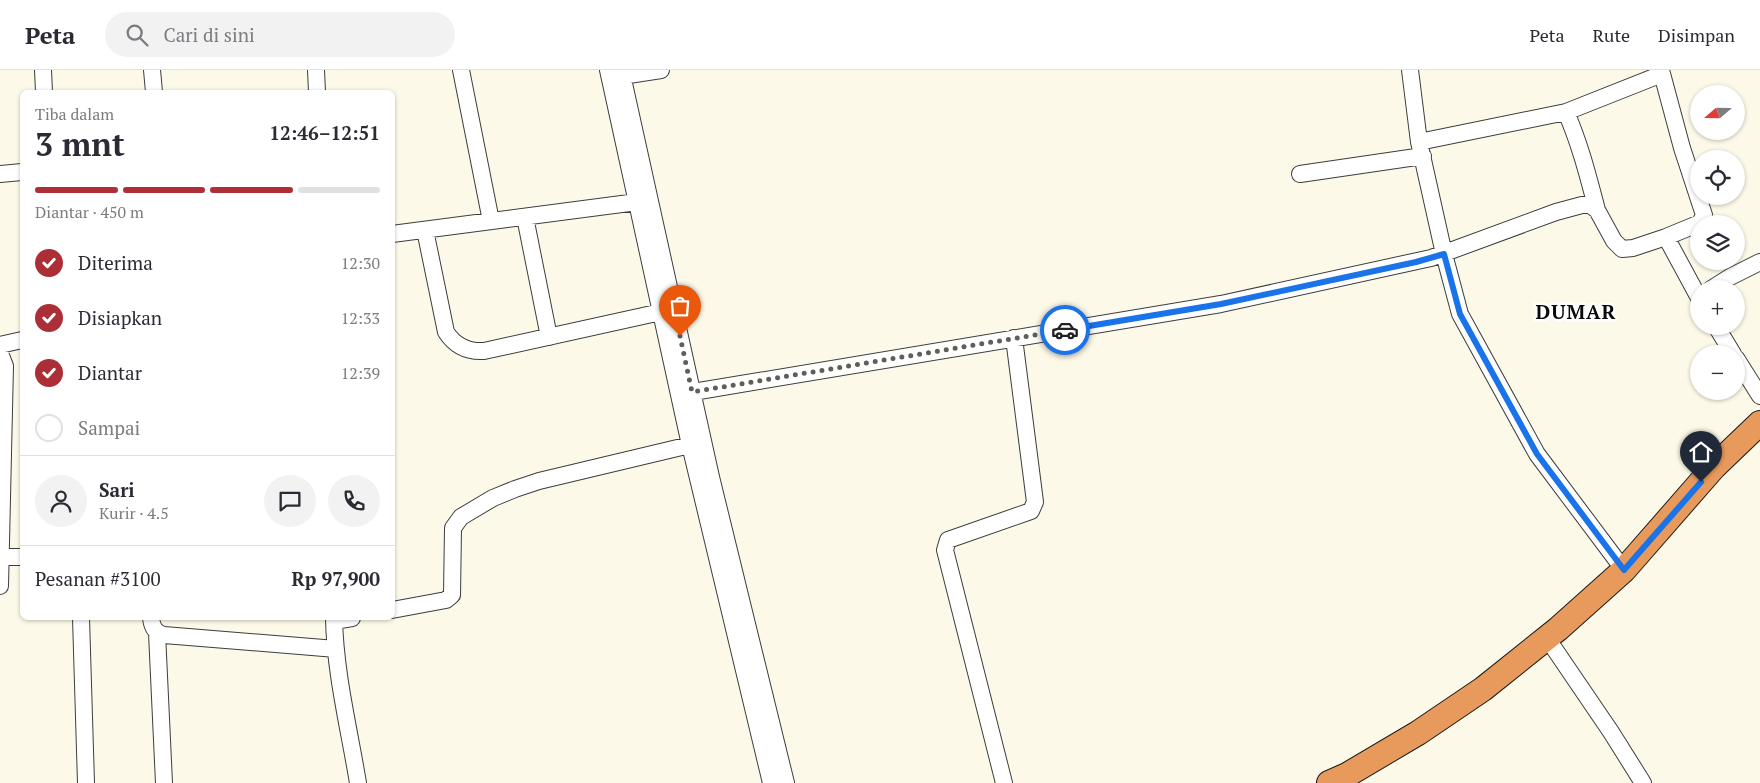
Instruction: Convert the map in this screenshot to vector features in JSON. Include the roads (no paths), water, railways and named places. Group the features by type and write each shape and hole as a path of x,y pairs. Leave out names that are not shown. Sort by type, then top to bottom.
{"highway":[{"path":"1329,783 1347,775 1426,728 1483,689 1547,638 1624,570 1714,467 1760,423"}],"street":[{"path":"43,70 44,90"},
{"path":"152,70 154,90"},
{"path":"316,70 317,90"},
{"path":"461,70 491,222"},
{"path":"617,72 661,70"},
{"path":"1410,70 1421,149 1444,254 1460,314 1537,454 1624,570"},
{"path":"617,72 637,202 690,445 771,783"},
{"path":"617,72 711,477 786,783"},
{"path":"1300,174 1421,149 1566,112 1661,72 1682,148 1704,215 1700,222 1666,237 1633,248 1622,249 1614,241 1597,210 1578,141 1566,112"},
{"path":"0,174 20,172"},
{"path":"395,234 637,202"},
{"path":"692,392 1221,304 1416,262 1444,254 1556,212 1582,205 1590,205 1597,210"},
{"path":"525,217 549,336"},
{"path":"425,230 446,332 454,342 474,352 661,312"},
{"path":"1666,237 1690,281"},
{"path":"1725,280 1760,262"},
{"path":"1004,783 945,550 948,540 1031,511 1035,502 1014,338"},
{"path":"0,346 20,341"},
{"path":"0,353 5,366 0,586"},
{"path":"1745,372 1760,396"},
{"path":"395,609 446,600 452,595 453,528 461,517 493,498 539,481 690,445"},
{"path":"1,556 20,557"},
{"path":"81,620 86,783"},
{"path":"152,620 157,633 164,783"},
{"path":"334,620 336,649 358,783"},
{"path":"157,633 336,649"},
{"path":"1547,638 1643,783"}],"district":[{"name":"DUMAR","path":"1576,311"}]}
